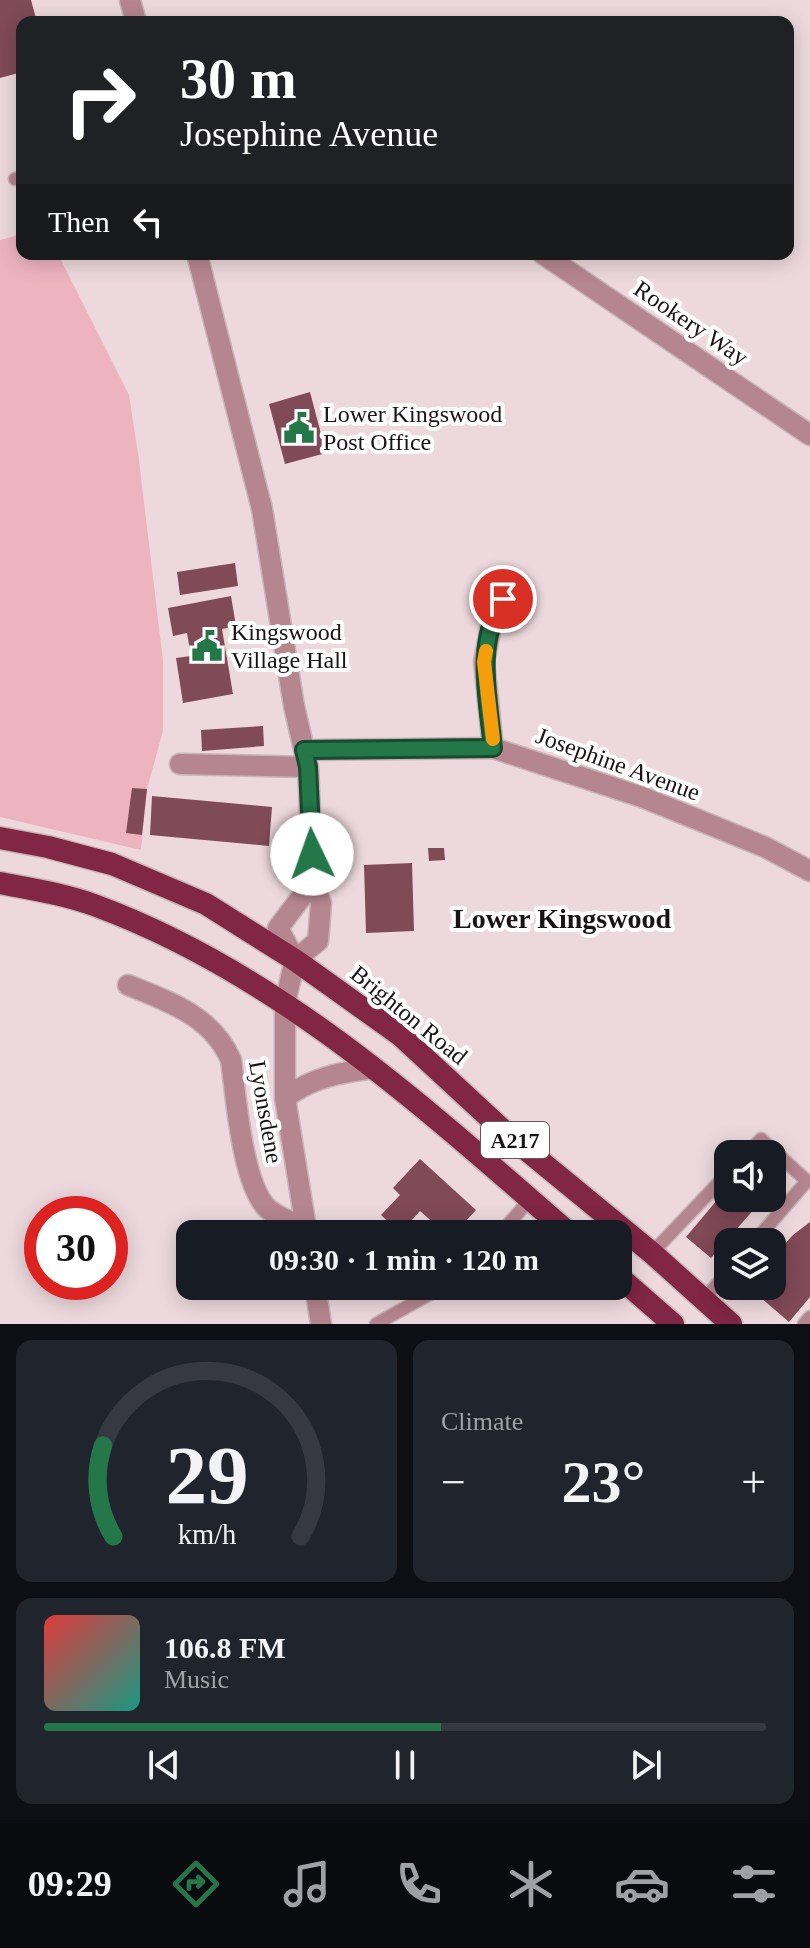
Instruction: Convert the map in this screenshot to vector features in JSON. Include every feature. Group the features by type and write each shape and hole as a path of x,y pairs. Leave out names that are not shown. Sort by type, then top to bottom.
{"highway":[{"name":"Brighton Road","path":"0,838 112,864 206,904 295,960 400,1035 506,1133 652,1253 731,1324"},
{"name":"A217","path":"0,883 91,904 160,932 285,1003 373,1068 554,1220"},
{"path":"632,1288 673,1324"}],"street":[{"path":"199,260 262,509 306,759 313,882 321,903 318,941 295,960 285,1003 285,1098 305,1220"},
{"name":"Rookery Way","path":"552,260 810,435"},
{"path":"493,748 484,662 493,615 513,584"},
{"name":"Josephine Avenue","path":"180,764 493,748 642,797 765,847 810,871"},
{"path":"295,960 278,928 313,882"},
{"name":"Lyonsdene","path":"128,985 173,1003 212,1029 224,1044 231,1060 248,1169 255,1191 266,1208 285,1220"},
{"path":"285,1098 311,1081 330,1074 373,1068"},
{"path":"317,1300 321,1324"}],"lane":[{"path":"786,1162 807,1181 786,1205"},
{"path":"652,1253 714,1188"},
{"path":"512,1220 530,1199"},
{"path":"766,1228 780,1212"},
{"path":"704,1299 714,1288"},
{"path":"376,1324 419,1300"},
{"path":"804,1324 810,1317"}],"shaded area":[{"path":"16,236 16,260 61,260 129,395 163,661 163,731 147,789 141,850 0,817 0,240"}],"building":[{"path":"0,0 31,0 35,16 16,16 16,74 0,78"},
{"path":"310,392 326,453 285,464 269,404"},
{"path":"235,563 238,586 180,595 177,572"},
{"name":"Kingswood Village Hall","path":"231,596 236,626 222,629 233,694 183,703 176,658 191,656 187,633 173,636 168,608"},
{"path":"263,726 264,746 202,751 201,730"},
{"path":"132,788 147,789 142,835 126,833"},
{"path":"152,796 272,807 269,846 150,835"},
{"path":"428,848 444,848 445,860 429,861"},
{"path":"412,863 414,931 366,933 364,865"},
{"path":"420,1159 476,1210 467,1220 430,1220 420,1211 412,1220 386,1220 381,1215 400,1195 393,1188"},
{"path":"714,1204 714,1212 752,1212 738,1228 714,1228 714,1255 711,1258 686,1237"},
{"path":"810,1222 810,1297 789,1322 764,1300 786,1300 786,1243"}],"slow traffic":[{"path":"486,651 484,662 493,739"}],"place":[{"name":"Lower Kingswood Post Office","path":"299,428"},
{"name":"Kingswood Village Hall","path":"207,646"}],"district":[{"name":"Lower Kingswood","path":"562,918"}],"route":[{"path":"312,854 308,767 304,750 493,748 484,662 493,615 503,599"}]}
